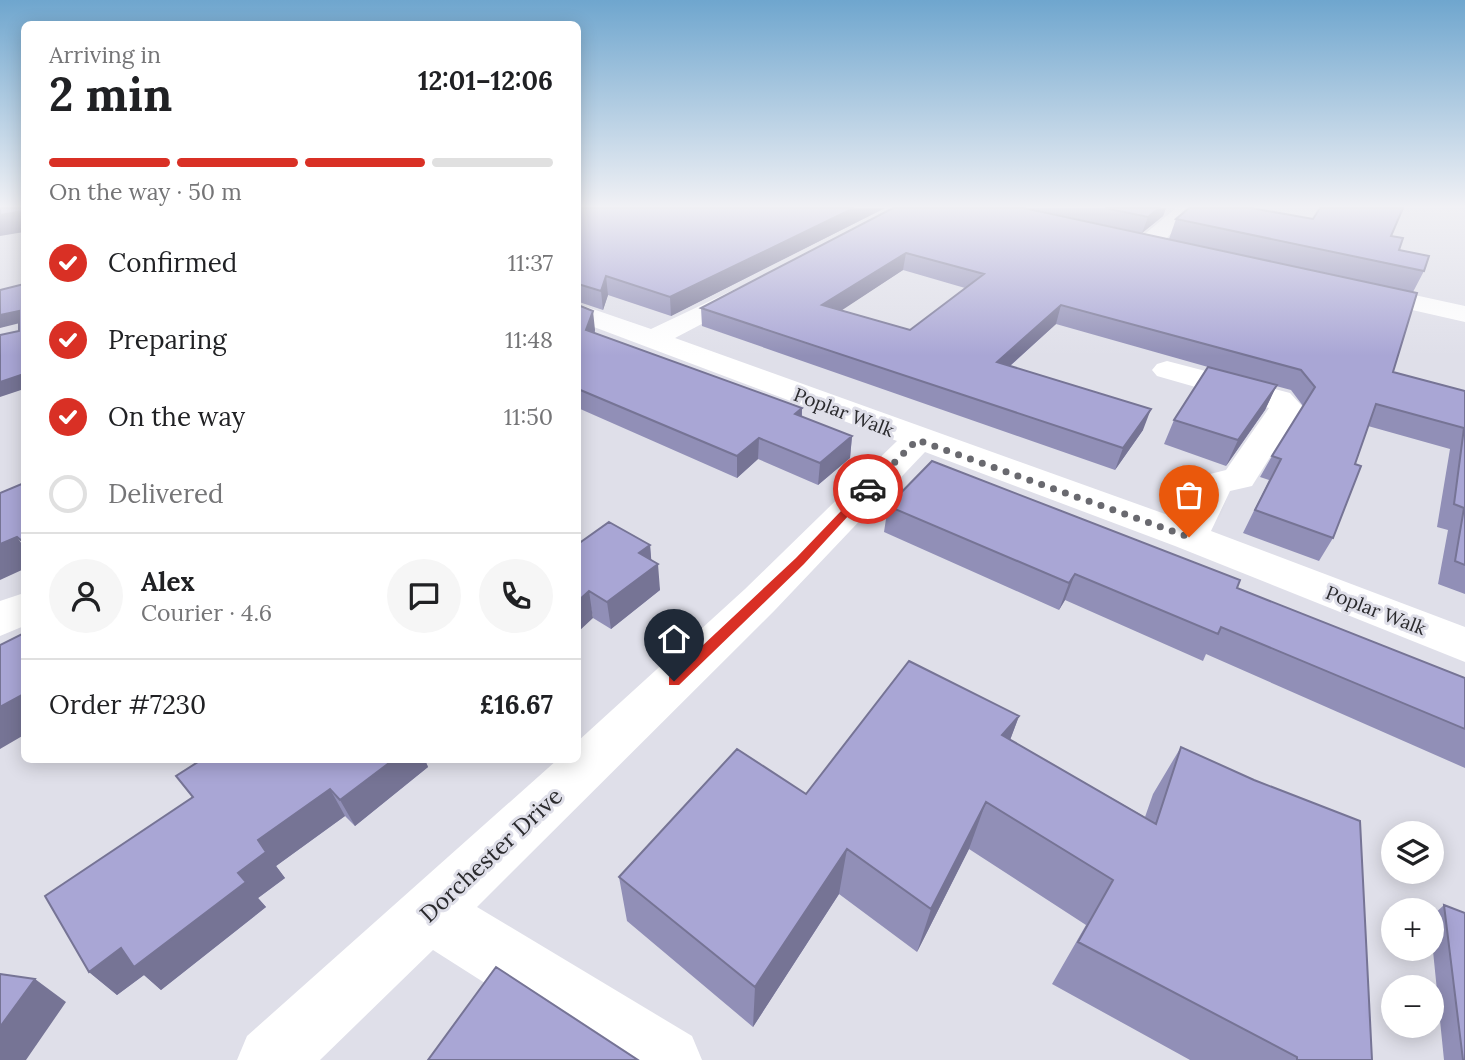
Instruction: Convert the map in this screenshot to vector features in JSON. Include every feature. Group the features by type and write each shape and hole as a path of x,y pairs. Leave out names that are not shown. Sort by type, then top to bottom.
{"street":[{"path":"651,340 774,276"},
{"path":"1347,288 1465,314"},
{"name":"Poplar Walk","path":"587,324 651,340 917,440 1189,537 1465,645"},
{"path":"1167,370 1279,400 1286,406 1239,478 1214,484 1189,537"},
{"name":"Dorchester Drive","path":"271,1060 430,913 800,561 917,440"},
{"path":"0,620 21,610"},
{"path":"430,913 668,1060"}],"building":[{"path":"581,257 752,257 670,297 606,276 601,291 581,285"},
{"path":"798,257 899,257 822,305 910,330 984,274 923,257 1253,257 1417,293 1393,372 1465,391 1465,565 1455,561 1464,508 1454,504 1464,428 1376,404 1355,464 1361,466 1333,538 1255,510 1281,459 1272,456 1315,387 1301,370 1061,305 997,362 1151,409 1123,448 701,308"},
{"path":"1359,257 1429,257 1424,271"},
{"path":"21,285 21,375 0,382 0,335 19,331 19,311 0,315 0,290"},
{"path":"581,306 593,311 586,330 802,408 795,414 852,436 820,463 759,438 737,456 581,390"},
{"path":"1208,367 1277,385 1238,440 1174,420"},
{"path":"932,461 1240,580 1237,588 1465,678 1465,729 1221,627 1218,634 1075,574 1069,583 888,506"},
{"path":"21,484 21,540 17,537 0,544 0,493"},
{"path":"609,522 650,545 639,553 658,564 607,602 589,591 581,598 581,542"},
{"path":"21,634 21,696 0,707 0,645"},
{"path":"909,661 1019,716 1002,735 1156,824 1181,747 1254,780 1360,821 1372,1060 1297,1060 1297,1057 1078,942 1113,880 986,802 931,909 847,849 755,987 619,877 737,749 806,794"},
{"path":"196,763 389,763 340,800 330,789 258,840 266,852 238,873 246,882 134,967 121,948 89,972 45,896 193,797 176,776"},
{"path":"1444,905 1465,913 1463,1060"},
{"path":"496,967 638,1060 428,1060"},
{"path":"0,974 35,979 0,1027"}],"way so far":[{"path":"868,489 917,440 1189,537"}],"route":[{"path":"674,681 800,561 868,489"}]}
